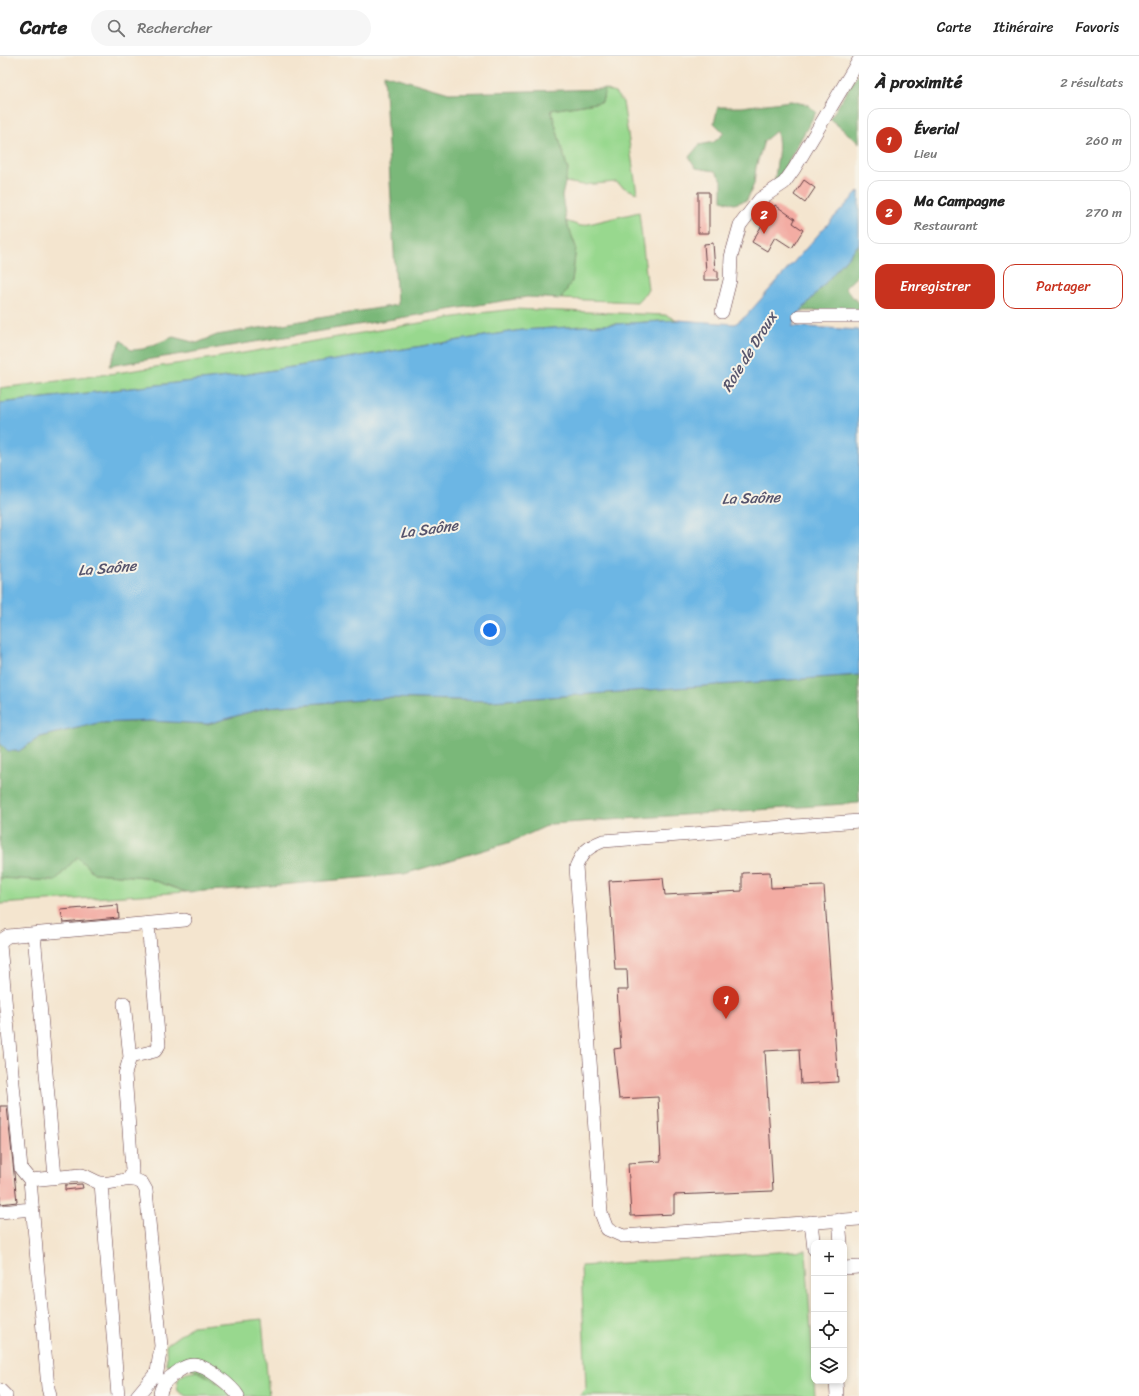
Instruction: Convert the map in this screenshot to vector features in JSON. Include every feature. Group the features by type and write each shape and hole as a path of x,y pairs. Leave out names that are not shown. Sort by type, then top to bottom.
{"street":[{"path":"722,312 729,285 731,257 740,225 760,199 784,184 859,60"},
{"path":"799,316 859,316"},
{"path":"859,821 603,841 591,845 582,853 576,867 602,1213 607,1229 623,1236 859,1219"},
{"path":"50,1396 48,1388 30,1180 21,1169 0,945 2,940 8,936 185,920"},
{"path":"130,1058 155,1051 159,1045 148,924"},
{"path":"34,934 54,1177"},
{"path":"124,1003 130,1058 125,1074 132,1170 130,1179"},
{"path":"30,1180 81,1175 88,1176 101,1183 130,1179 142,1183 148,1200 161,1346 162,1376 160,1396"},
{"path":"101,1183 118,1396"},
{"path":"0,1212 32,1209"},
{"path":"839,1220 841,1240"},
{"path":"811,1222 813,1240"},
{"path":"847,1268 859,1267"},
{"path":"137,1396 162,1376 184,1367 194,1365 205,1368 234,1389 238,1396"},
{"path":"836,1384 837,1396"},
{"path":"0,1390 6,1396"}],"green space":[{"path":"859,72 859,143 830,119"},
{"path":"384,74 449,93 605,89 602,102 551,110 568,170 562,196 566,221 576,247 572,281 561,299 527,297 109,366 121,340 131,350 143,349 173,337 197,343 217,335 397,305"},
{"path":"605,89 615,93 623,102 637,193 616,182 583,185 565,182 568,170 551,110 602,102"},
{"path":"791,101 808,105 816,112 775,185 779,144 776,131 764,141 756,167 754,184 747,200 734,204 722,200 722,180 715,171 696,168 689,157 699,145 714,142 724,133 714,123 718,107 741,107"},
{"path":"639,212 648,290 637,302 561,299 572,281 576,247 566,221 580,226"},
{"path":"859,244 859,274 845,288 859,304 859,310 801,311"},
{"path":"514,309 665,315 678,320 522,330 236,376 0,403 0,388 60,381 240,354 480,313"},
{"path":"859,675 859,803 551,824 511,842 404,874 224,890 186,892 145,877 94,873 77,857 55,881 0,878 0,743 8,751 19,751 40,737 98,723 150,721 208,724 267,707 387,698 492,701"},
{"path":"77,857 94,873 145,877 186,892 0,904 0,878 55,881"},
{"path":"806,1250 811,1331 811,1384 814,1384 815,1396 579,1396 586,1389 581,1266"},
{"path":"262,1319 269,1396 245,1396 181,1363 167,1365 166,1345 192,1326"},
{"path":"201,1371 234,1396 186,1396 178,1391 177,1385 180,1377 187,1373"}],"water":[{"path":"859,191 859,244 801,311 792,326 859,330 859,675 492,701 387,698 267,707 208,724 150,721 98,723 40,737 19,751 8,751 0,743 0,403 236,376 522,330 678,320 735,324 746,316"}],"building":[{"path":"804,180 815,188 805,203 794,195"},
{"path":"698,192 709,192 709,233 698,233"},
{"path":"768,203 774,207 775,205 795,219 793,223 803,230 792,248 775,237 767,251 752,242 762,225 760,223 763,218 758,215"},
{"path":"713,243 715,271 718,271 718,280 704,280 704,272 706,271 704,244"},
{"path":"770,872 771,888 824,886 838,1082 801,1084 799,1049 765,1051 773,1191 674,1195 674,1214 631,1216 628,1163 661,1161 658,1097 619,1099 614,1049 621,1048 617,990 628,990 627,970 615,970 609,881 663,878 665,895 742,891 742,873"},
{"path":"118,905 119,918 63,923 61,910"},
{"path":"0,1106 7,1106 17,1202 0,1204"},
{"path":"82,1184 83,1188 65,1190 65,1185"}],"place":[{"name":"Ma Campagne","path":"764,234"},
{"name":"Éverial","path":"726,1019"}],"water label":[{"name":"Roie de Droux","path":"749,352"},
{"name":"La Saône","path":"751,498"},
{"name":"La Saône","path":"429,529"},
{"name":"La Saône","path":"107,568"}]}
